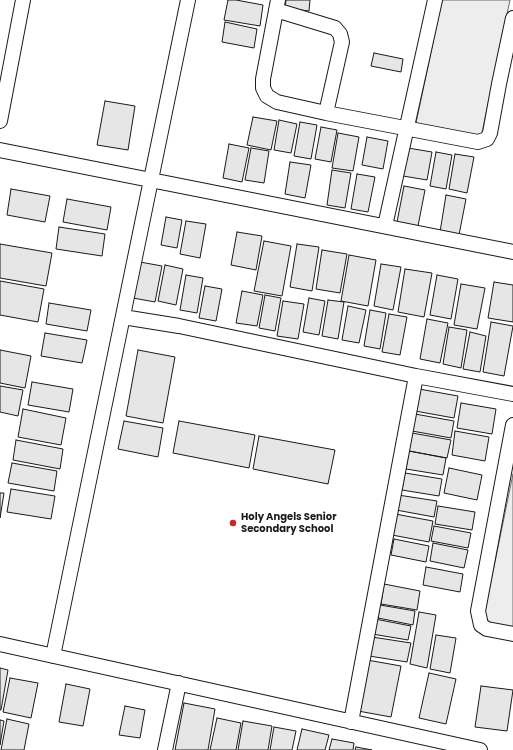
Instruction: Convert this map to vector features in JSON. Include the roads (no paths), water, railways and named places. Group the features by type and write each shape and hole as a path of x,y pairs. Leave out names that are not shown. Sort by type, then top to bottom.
{"street":[{"path":"0,121 23,0"},
{"path":"53,656 188,0"},
{"path":"385,226 435,0"},
{"path":"326,113 342,42 340,34 335,28 277,5 263,78 263,88 267,96 277,102 326,113 478,142 487,139 490,134 513,18"},
{"path":"0,150 513,252"},
{"path":"123,317 179,326 416,376 513,394"},
{"path":"351,722 416,376"},
{"path":"513,424 478,611 481,625 487,630 513,634"},
{"path":"0,644 480,750"},
{"path":"165,750 179,684"}],"place":[{"name":"Holy Angels Senior Secondary School","path":"233,523"}]}
